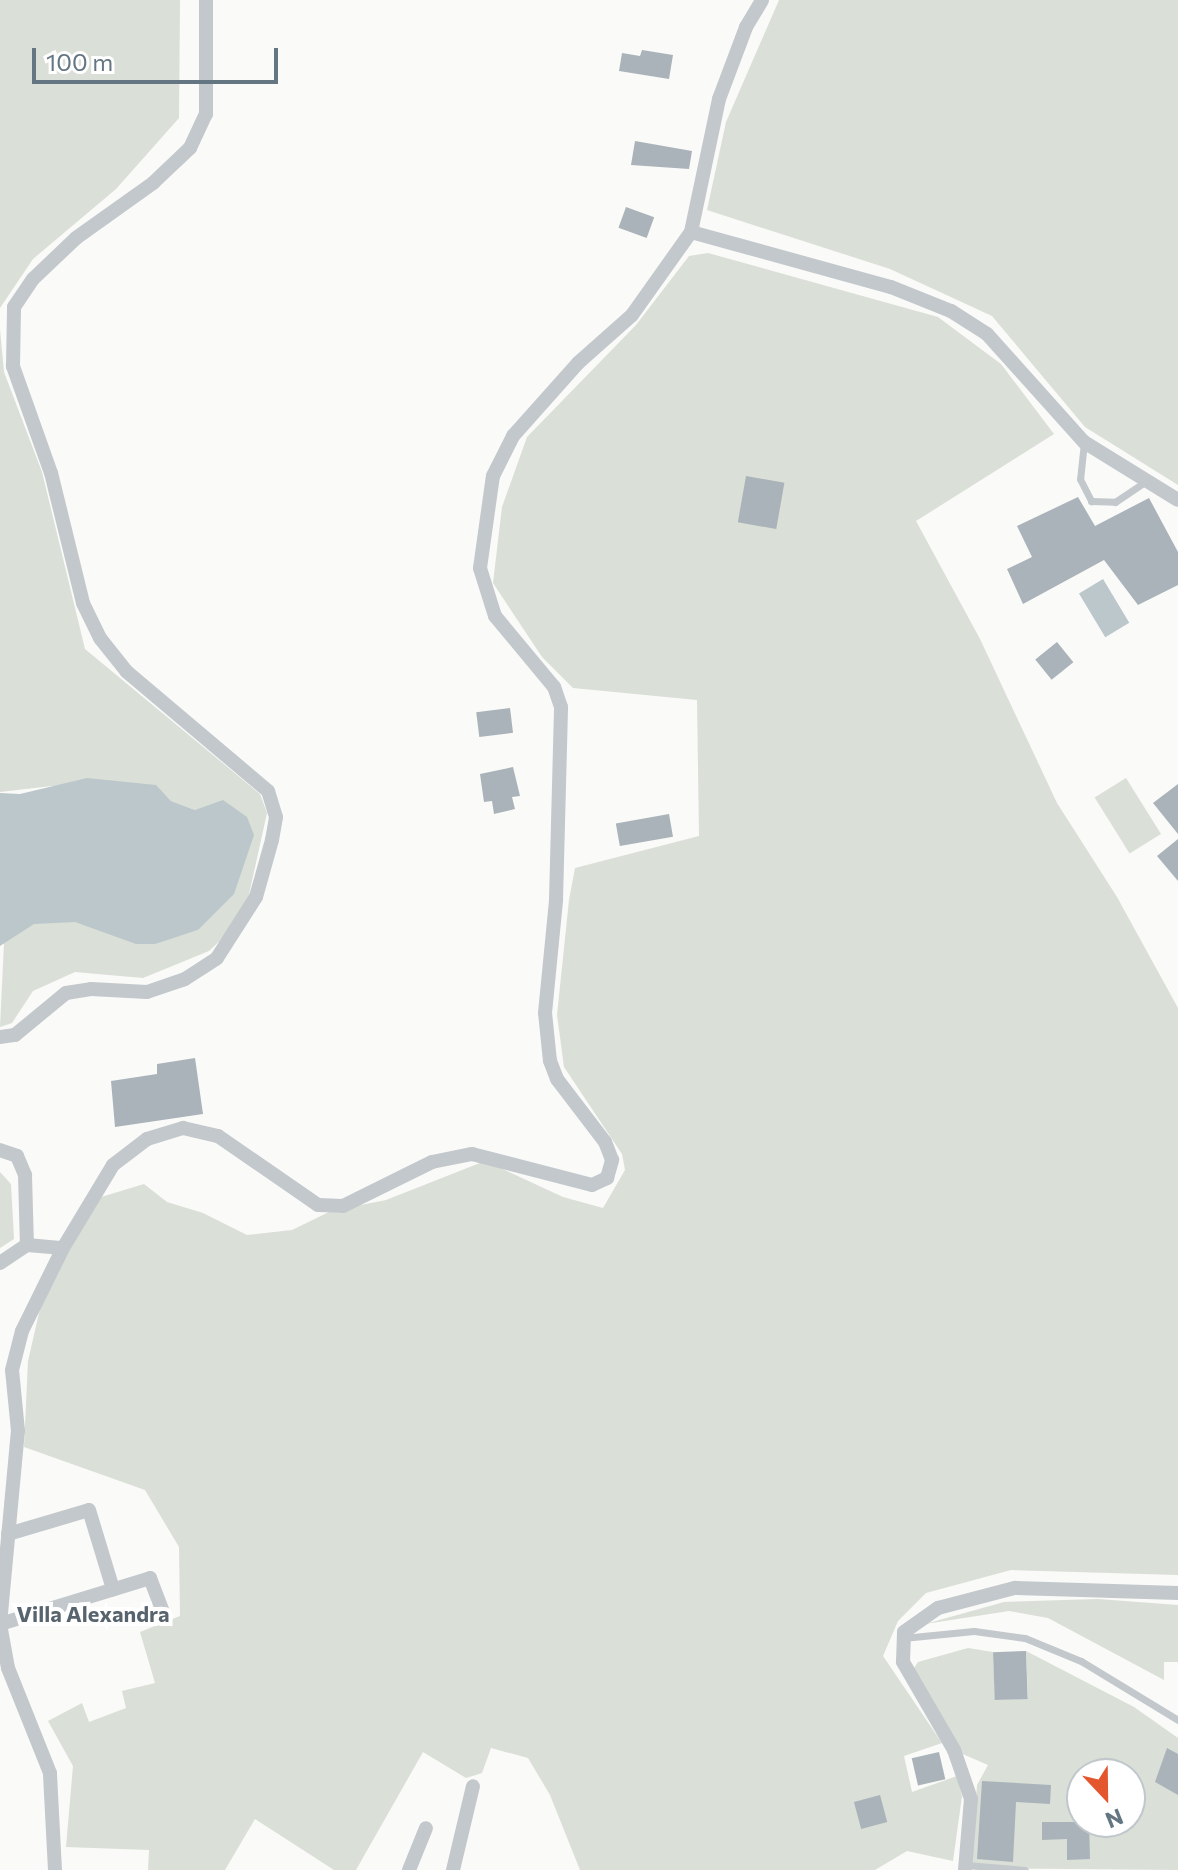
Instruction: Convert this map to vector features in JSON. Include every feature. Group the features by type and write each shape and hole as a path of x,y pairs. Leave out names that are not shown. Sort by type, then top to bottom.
{"street":[{"path":"0,1037 15,1035 66,993 91,989 147,992 185,979 217,958 256,897 272,840 276,817 268,791 127,672 100,638 83,603 51,473 13,366 14,307 33,279 55,255 153,183 190,148 206,114 206,0"},
{"path":"55,1870 50,1773 8,1668 0,1624 18,1431 15,1351 63,1248 113,1165 147,1139 183,1128 218,1136 298,1196 318,1205 343,1206 432,1162 472,1154 592,1185 607,1178 612,1160 605,1142 557,1079 550,1061 545,1013 556,900 561,707 554,687 495,616 480,568 493,476 513,436 578,363 632,315 691,232 719,99 762,0"},
{"path":"691,232 891,287 951,311 987,334 1084,442 1178,500"},
{"path":"0,1150 17,1156 25,1175 27,1245"},
{"path":"0,1263 27,1245 63,1248"},
{"path":"8,1534 89,1510 113,1589"},
{"path":"0,1624 153,1579 164,1614"},
{"path":"965,1867 971,1799 964,1771 903,1662 901,1639 910,1625 938,1608 1015,1588 1178,1593"},
{"path":"453,1870 473,1786"},
{"path":"409,1870 426,1828"}],"lane":[{"path":"1084,442 1080,479 1091,501 1115,502 1147,480"},
{"path":"901,1639 974,1631 1025,1638 1081,1661 1178,1720"},
{"path":"965,1867 1025,1870"}],"shaded area":[{"path":"0,0 180,0 179,118 116,189 33,259 0,308"},
{"path":"779,0 1178,0 1178,485 1085,427 992,316 890,269 707,210 726,122"},
{"path":"708,253 938,317 1001,364 1054,434 916,521 980,639 1057,803 1117,897 1178,1008 1178,1575 1011,1570 926,1593 898,1621 883,1656 942,1743 904,1756 912,1792 957,1776 962,1796 953,1861 907,1851 875,1870 580,1870 550,1795 528,1758 491,1748 482,1773 466,1778 423,1752 356,1870 334,1870 255,1819 225,1870 148,1870 149,1850 66,1847 73,1766 48,1721 82,1703 89,1722 126,1708 122,1691 155,1683 140,1632 180,1616 179,1547 145,1490 24,1447 28,1361 42,1300 98,1198 144,1184 167,1202 203,1213 247,1235 292,1230 331,1211 386,1200 485,1161 563,1197 603,1208 625,1170 622,1154 564,1067 557,1015 569,900 575,868 699,836 697,700 573,688 542,657 493,583 502,507 527,437 636,325 689,256"},
{"path":"0,329 4,372 42,472 85,649 260,794 267,813 248,899 228,933 209,951 143,978 75,972 33,991 12,1023 0,1027 4,943 34,923 80,916 179,936 198,930 247,817 195,810 171,801 155,785 52,786 0,792"},
{"path":"1103,579 1129,623 1105,637 1079,593"},
{"path":"87,778 156,785 171,801 195,810 223,800 247,817 254,835 234,894 198,930 155,944 136,944 75,922 34,924 0,946 0,793 20,794"},
{"path":"1126,778 1161,834 1130,854 1095,798"},
{"path":"0,1172 11,1184 14,1239 0,1248"},
{"path":"1098,1599 1178,1605 1178,1662 1164,1662 1164,1680 1048,1618 1009,1611 925,1624 1004,1602"},
{"path":"968,1648 993,1652 995,1700 1028,1698 1026,1651 1134,1707 1178,1738 1178,1870 971,1868 977,1785 988,1765 958,1752 912,1671 918,1662"}],"building":[{"path":"642,50 673,55 669,79 619,71 622,53 640,56"},
{"path":"635,141 692,151 689,169 631,165"},
{"path":"626,207 654,217 647,238 618,228"},
{"path":"746,476 784,483 776,529 738,522"},
{"path":"1078,497 1095,526 1149,498 1178,552 1178,585 1138,605 1104,560 1023,604 1007,569 1032,557 1017,526"},
{"path":"1057,642 1073,662 1052,680 1035,660"},
{"path":"510,708 513,733 479,737 476,712"},
{"path":"513,767 520,796 512,797 515,809 494,814 492,801 484,802 480,774"},
{"path":"1178,784 1178,834 1153,803"},
{"path":"669,814 673,837 620,846 616,823"},
{"path":"1178,839 1178,881 1157,856"},
{"path":"195,1058 203,1114 115,1127 111,1081 157,1074 157,1064"},
{"path":"1026,1651 1028,1699 995,1700 993,1652"},
{"path":"1167,1748 1178,1754 1178,1795 1155,1782"},
{"path":"939,1752 945,1779 918,1786 912,1758"},
{"path":"982,1781 1051,1785 1050,1804 1016,1802 1013,1862 977,1859"},
{"path":"880,1795 887,1822 861,1829 854,1802"},
{"path":"1042,1822 1066,1822 1066,1838 1089,1838 1090,1859 1067,1860 1067,1839 1042,1840"}],"district":[{"name":"Villa Alexandra","path":"93,1614"}]}
